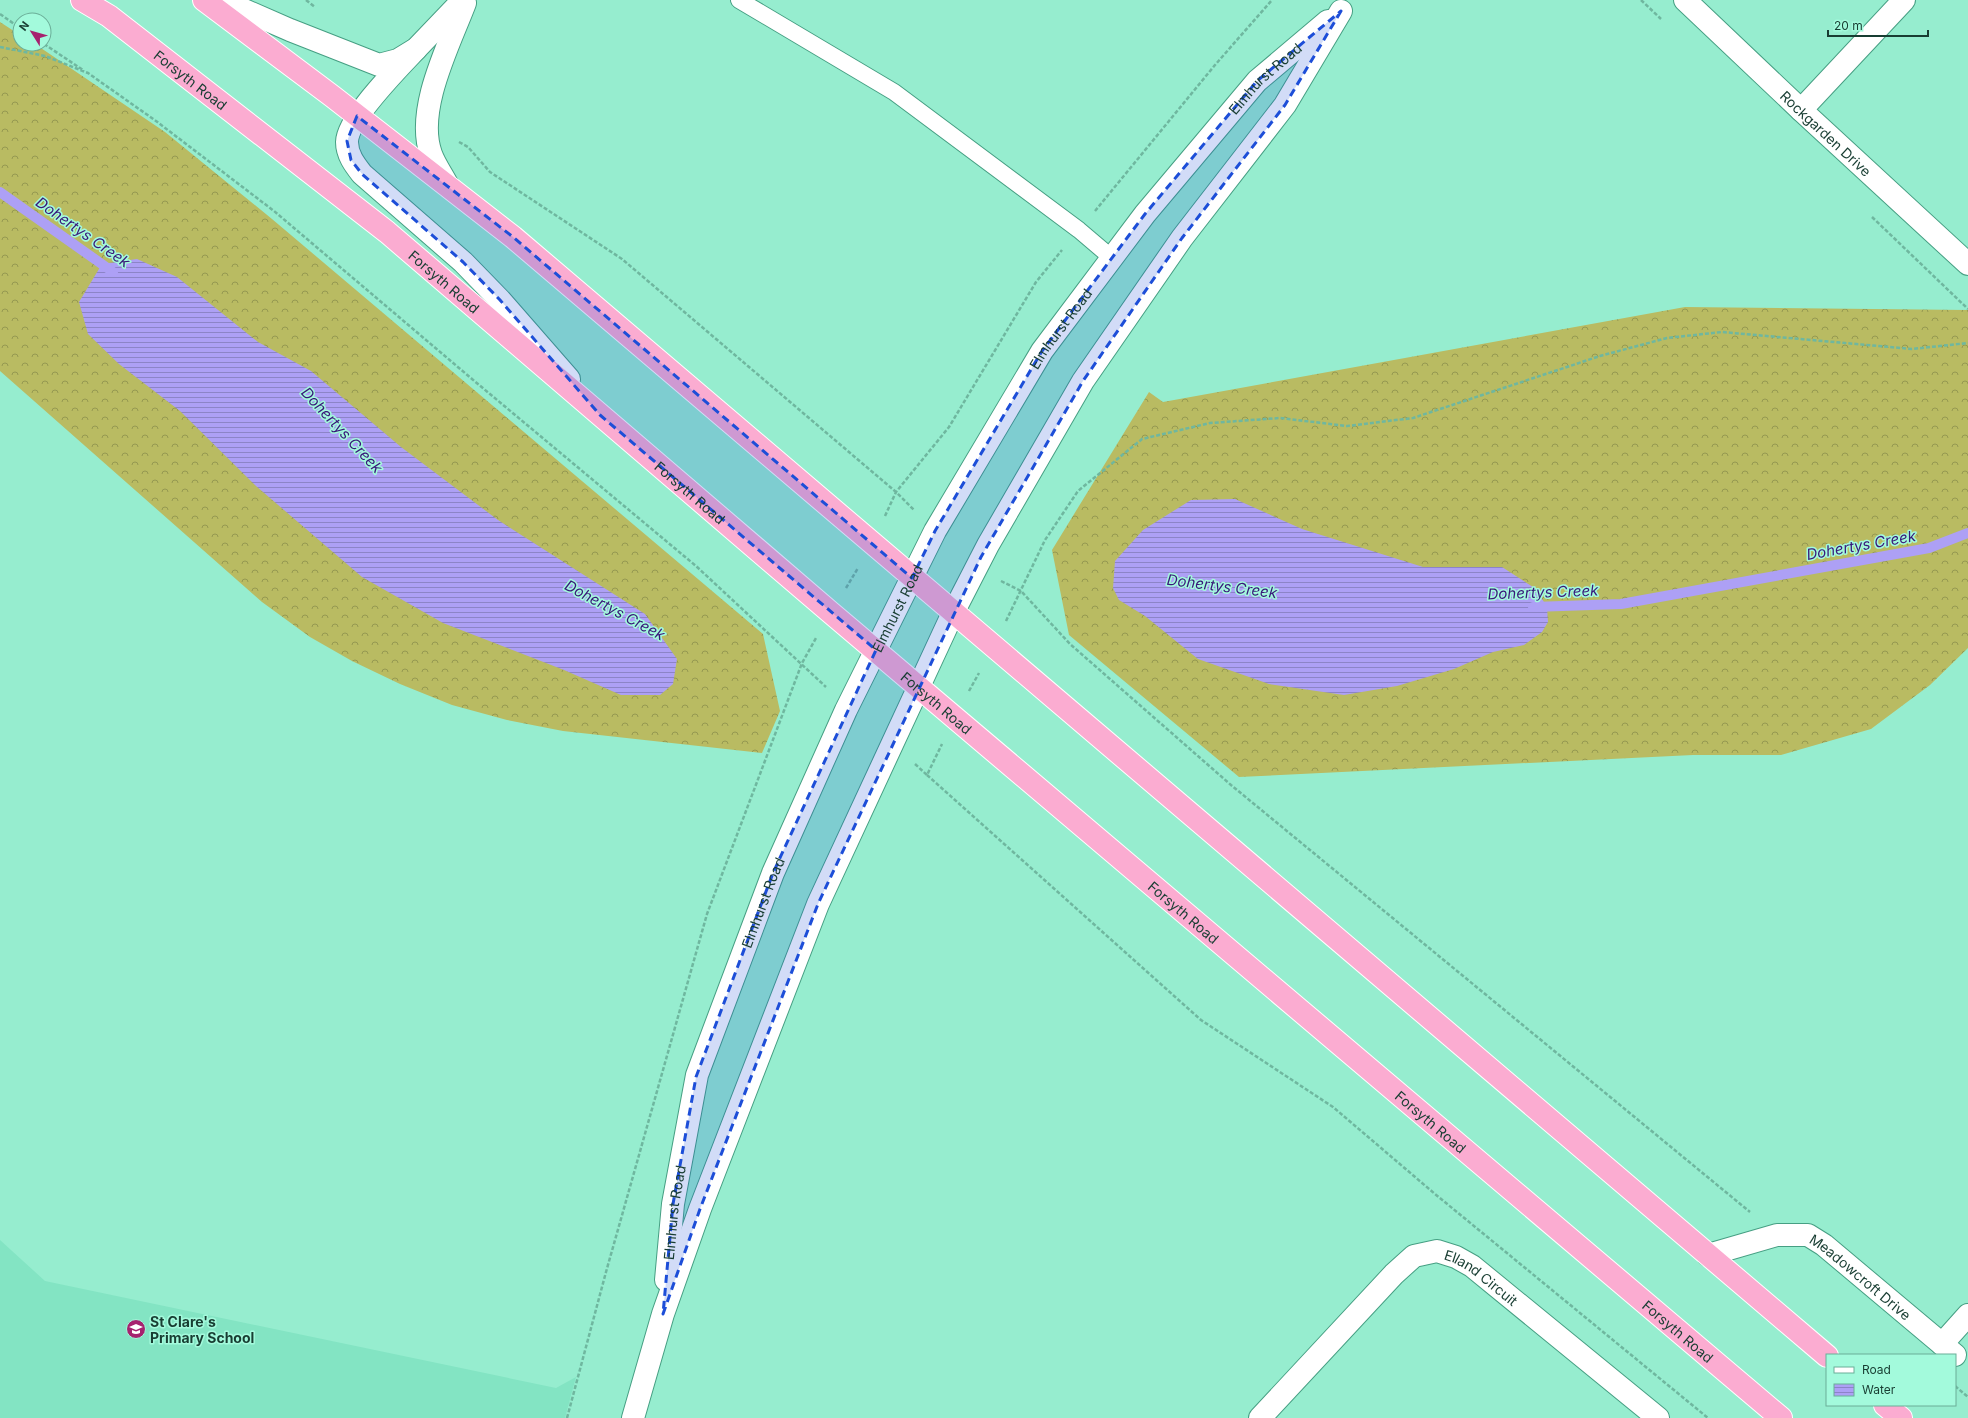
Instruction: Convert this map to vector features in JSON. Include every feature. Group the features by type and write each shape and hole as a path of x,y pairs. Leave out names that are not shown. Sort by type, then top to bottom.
{"highway":[{"name":"Forsyth Road","path":"82,0 109,16 387,232 918,687 955,716 1781,1418"},
{"path":"204,0 448,186 525,248 874,543 993,648 1826,1355"},
{"path":"1886,1406 1900,1418"}],"street":[{"path":"221,0 290,30 379,65 398,60 416,49"},
{"path":"465,0 416,49 357,116 347,141 351,160 362,174 463,262 500,300 600,415"},
{"path":"448,186 431,153 426,122 432,89 465,0"},
{"name":"Rockgarden Drive","path":"1685,0 1801,110 1968,264"},
{"path":"1801,110 1904,0"},
{"name":"Elmhurst Road","path":"663,1314 673,1204 696,1077 773,873 848,707 935,531 1042,351 1145,214 1257,81 1346,6"},
{"name":"Elmhurst Road","path":"633,1418 663,1314 700,1209 818,904 953,613 976,568 1083,381 1182,238 1285,105 1346,6"},
{"name":"Meadowcroft Drive","path":"1708,1255 1777,1235 1808,1235 1824,1245 1950,1351"},
{"name":"Elland Circuit","path":"1260,1418 1394,1274 1414,1256 1437,1251 1456,1257 1472,1266 1658,1418"},
{"path":"1950,1351 1968,1315"},
{"name":"Meadowcroft Drive","path":"1956,1356 1968,1366"}],"lane":[{"path":"739,0 894,92 1079,230 1112,258"}],"path":[{"path":"306,0 318,10"},
{"path":"0,14 12,22"},
{"path":"0,47 45,56 88,73"},
{"path":"52,49 156,121 274,211 696,566 848,707"},
{"path":"426,122 468,147 490,172 622,259 896,492 935,531"},
{"path":"927,775 955,716 993,648 1045,540 1078,490 1142,440 1210,423 1280,418 1348,426 1413,418 1600,356 1667,338 1722,332 1912,349 1968,343"},
{"path":"976,568 1021,591 1070,644 1231,785 1777,1235"},
{"path":"892,743 1201,1020 1333,1107 1435,1194 1708,1418"},
{"path":"1956,1387 1968,1397"}],"highlighted area":[{"path":"1341,11 1285,105 1182,238 1083,381 981,557 818,904 700,1209 663,1314 673,1204 696,1077 773,873 876,650 600,415 500,300 463,262 362,174 351,160 347,141 357,116 513,237 912,578 935,531 1042,351 1145,214 1257,81"}],"shaded area":[{"name":"St Clare's Primary School","path":"0,1240 45,1281 556,1388 576,1377 565,1418 0,1418"}],"green space":[{"path":"0,22 12,30 12,52 47,52 165,132 272,219 763,634 780,711 762,753 563,731 507,720 452,705 400,684 352,661 310,637 262,602 0,371"},
{"path":"1685,307 1968,310 1968,648 1930,685 1871,729 1781,755 1693,755 1239,777 1069,635 1052,550 1149,392 1163,402"}],"water":[{"path":"137,259 177,277 258,342 311,371 401,447 498,520 645,614 677,659 673,684 660,695 621,695 564,670 443,623 362,577 256,486 180,411 119,364 88,334 79,302 102,264"},
{"path":"1235,499 1302,529 1423,567 1502,567 1536,589 1547,607 1548,622 1542,632 1524,645 1493,652 1454,669 1397,686 1344,695 1269,684 1198,659 1145,616 1119,600 1113,588 1115,561 1143,530 1191,500"}],"waterway":[{"name":"Dohertys Creek","path":"0,192 113,272"},
{"name":"Dohertys Creek","path":"1533,607 1621,604 1929,548 1968,533"}],"place":[{"name":"St Clare's Primary School","path":"136,1329"}]}
